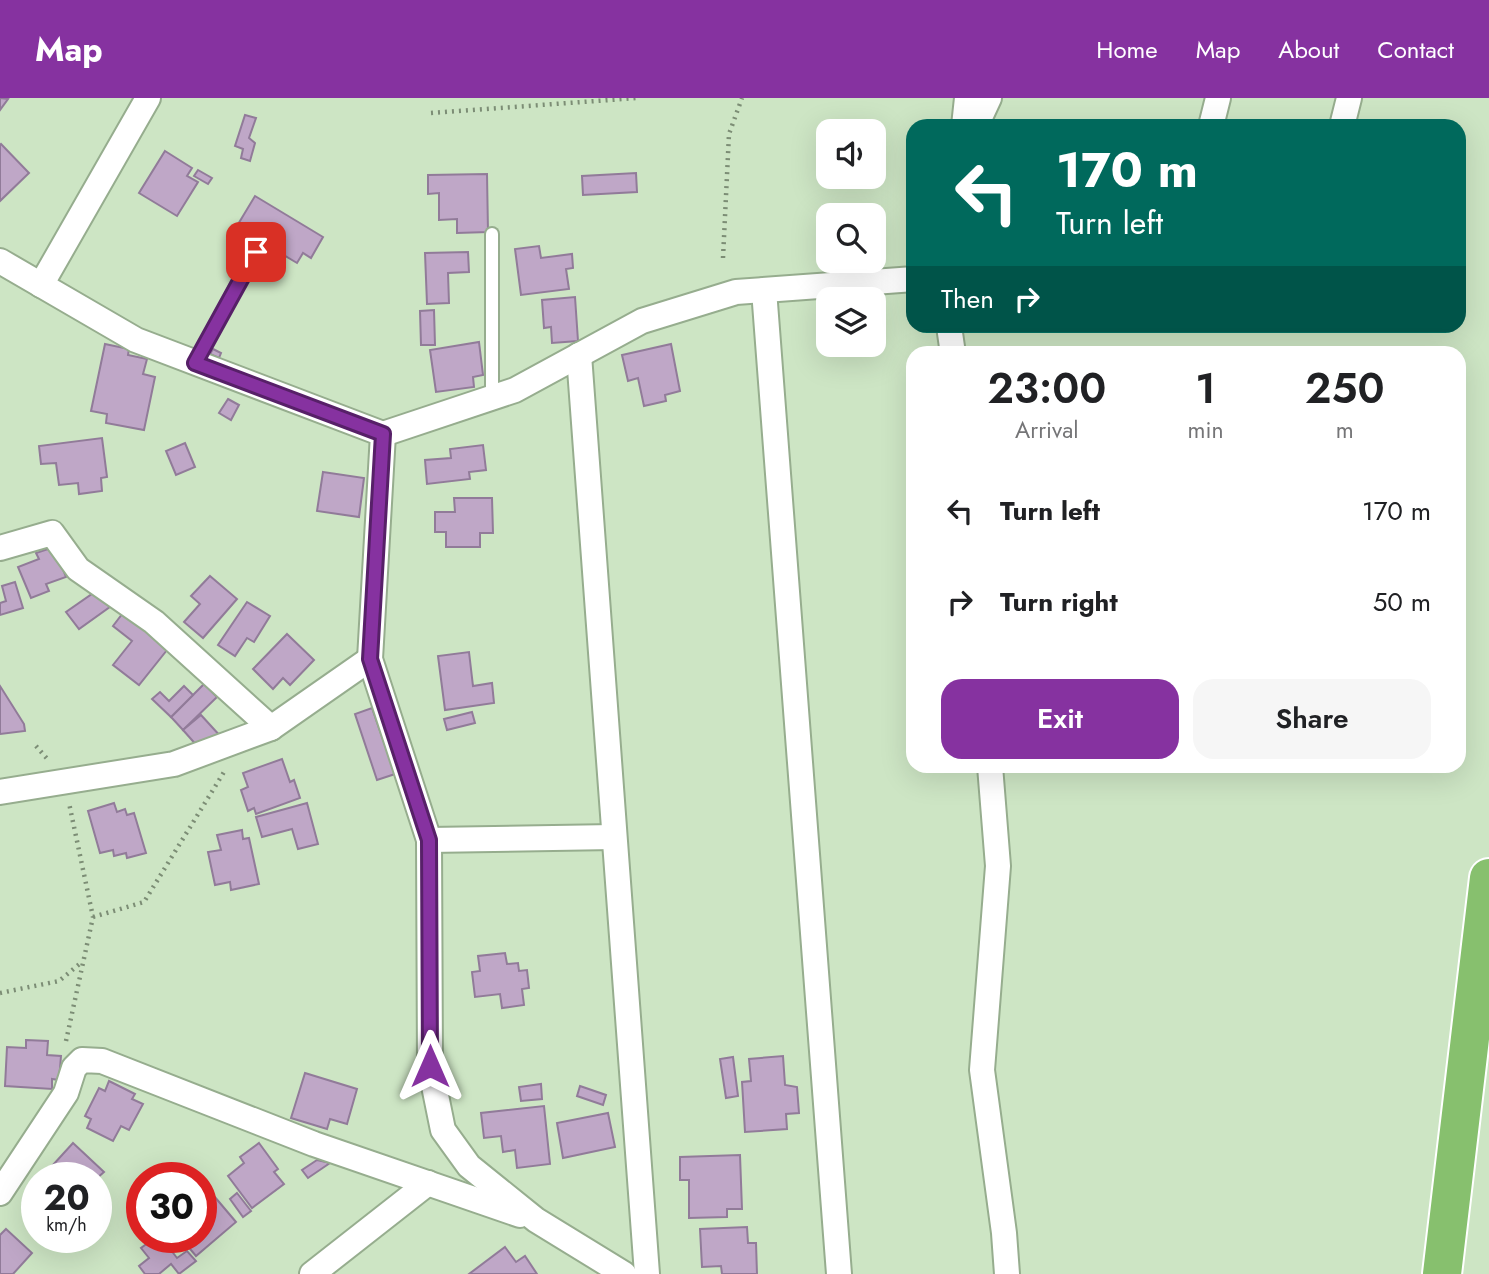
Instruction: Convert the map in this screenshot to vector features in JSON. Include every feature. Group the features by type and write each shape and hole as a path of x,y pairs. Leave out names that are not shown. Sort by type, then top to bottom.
{"highway":[{"path":"1442,1274 1478,1078 1489,878"}],"street":[{"path":"41,285 148,98"},
{"path":"965,119 967,98"},
{"path":"979,119 989,98"},
{"path":"1212,119 1218,98"},
{"path":"1344,119 1349,98"},
{"path":"0,261 135,340 383,434 515,390 642,321 736,292 906,280"},
{"path":"764,290 839,1274"},
{"path":"579,355 647,1274"},
{"path":"383,434 370,659 429,840 430,1066 443,1130 470,1166 536,1220 624,1274"},
{"path":"0,548 52,533 78,569 154,622 271,728"},
{"path":"0,792 174,764 271,728 370,659"},
{"path":"991,773 998,866 982,1070 1007,1274"},
{"path":"429,840 614,836"},
{"path":"0,1192 66,1093 74,1068 82,1060 102,1061 314,1144 536,1220"},
{"path":"312,1274 428,1183"}],"lane":[{"path":"492,234 492,398"},
{"path":"195,363 256,252"}],"path":[{"path":"431,113 637,98"},
{"path":"723,258 729,134 742,98"},
{"path":"93,917 144,902 224,773 227,744"},
{"path":"36,746 64,782 93,917 66,1039 74,1068"},
{"path":"0,993 59,981 83,961"}],"building":[{"path":"0,98 8,99 0,110"},
{"path":"245,115 256,118 249,138 255,143 250,161 241,158 243,149 235,146"},
{"path":"0,145 29,173 0,201"},
{"path":"165,151 192,168 187,176 198,182 177,216 139,193"},
{"path":"198,170 212,178 208,184 194,176"},
{"path":"636,173 637,192 583,195 582,176"},
{"path":"487,174 488,232 457,233 457,219 439,220 439,193 428,194 428,175"},
{"path":"255,196 323,237 311,258 303,253 297,263 267,245 273,236 260,228 255,237 237,226"},
{"path":"539,246 541,258 572,254 573,268 566,269 569,289 521,295 515,249"},
{"path":"468,252 469,272 448,273 449,303 427,304 425,253"},
{"path":"575,297 578,341 552,343 551,327 544,328 542,300"},
{"path":"434,310 435,345 421,345 420,311"},
{"path":"479,342 483,375 473,377 474,387 436,392 430,350"},
{"path":"105,344 129,349 128,355 147,359 143,374 155,377 144,430 106,423 107,414 91,411"},
{"path":"671,344 680,391 665,395 666,401 644,406 638,378 628,381 622,355"},
{"path":"213,349 221,353 219,358 210,354"},
{"path":"228,399 239,405 231,420 219,413"},
{"path":"102,438 107,477 101,478 102,491 79,494 78,483 59,485 56,463 41,464 39,446"},
{"path":"185,443 195,467 176,475 166,451"},
{"path":"483,445 486,470 469,472 470,479 427,484 425,460 451,458 450,449"},
{"path":"323,472 364,478 359,517 317,511"},
{"path":"454,498 492,498 493,533 480,533 480,547 446,547 446,532 435,532 435,512 455,512"},
{"path":"54,547 66,577 46,584 49,591 31,598 18,567 39,559 36,553"},
{"path":"210,576 237,599 203,638 184,622 200,604 191,596"},
{"path":"15,582 23,608 0,615 0,603 6,601 2,586"},
{"path":"102,587 114,604 79,629 66,612"},
{"path":"247,602 270,616 254,642 247,638 235,656 218,645"},
{"path":"126,609 171,645 139,685 113,665 132,641 113,626"},
{"path":"287,634 314,660 290,685 283,678 273,689 253,669"},
{"path":"469,652 473,686 492,683 494,703 445,710 438,656"},
{"path":"204,684 217,697 183,730 171,717"},
{"path":"0,686 24,724 25,731 0,734"},
{"path":"184,686 193,695 171,717 152,699 160,692 169,701"},
{"path":"372,708 395,774 377,780 355,714"},
{"path":"472,712 475,723 447,730 444,719"},
{"path":"201,715 222,738 199,748 183,730"},
{"path":"282,759 290,782 294,780 300,798 256,814 254,808 248,811 241,790 248,787 243,773"},
{"path":"114,803 117,812 125,809 127,815 134,813 146,853 127,858 126,853 114,856 113,850 100,853 88,811"},
{"path":"307,803 318,844 298,849 292,829 262,837 256,817"},
{"path":"242,830 243,839 249,838 259,884 231,890 230,882 215,885 208,852 221,850 217,835"},
{"path":"505,953 507,964 518,963 519,971 527,970 529,988 522,989 524,1005 502,1008 500,994 475,997 472,972 480,971 478,956"},
{"path":"26,1040 48,1041 47,1055 61,1056 59,1080 52,1079 52,1089 5,1086 7,1047 26,1048"},
{"path":"783,1056 785,1085 797,1087 799,1113 786,1114 787,1129 745,1132 742,1082 751,1081 749,1059"},
{"path":"733,1057 738,1096 726,1098 720,1059"},
{"path":"305,1073 357,1089 347,1124 330,1119 327,1129 291,1118"},
{"path":"109,1081 135,1094 132,1099 143,1104 129,1130 121,1126 113,1141 87,1128 91,1119 85,1116 99,1088 105,1091"},
{"path":"541,1084 542,1099 521,1101 519,1087"},
{"path":"580,1086 606,1095 603,1105 577,1096"},
{"path":"544,1106 550,1164 517,1168 515,1150 503,1152 501,1136 484,1138 481,1113"},
{"path":"608,1113 615,1147 563,1158 557,1123"},
{"path":"73,1143 93,1162 56,1162"},
{"path":"259,1143 278,1169 274,1172 284,1184 252,1208 228,1176 244,1163 240,1157"},
{"path":"740,1155 742,1209 727,1209 727,1217 689,1218 689,1180 680,1180 680,1157"},
{"path":"317,1160 330,1163 308,1178 302,1170"},
{"path":"237,1193 251,1211 243,1217 230,1199"},
{"path":"217,1200 236,1222 217,1238"},
{"path":"747,1227 748,1243 756,1243 757,1274 722,1274 721,1266 702,1267 700,1229"},
{"path":"6,1229 21,1243 21,1253 32,1253 13,1274 0,1274 0,1235"},
{"path":"505,1247 516,1262 525,1256 537,1274 469,1274"},
{"path":"145,1253 173,1253 177,1258 189,1253 196,1261 179,1274 171,1264 159,1274 145,1274 139,1266 149,1258"}],"route":[{"path":"256,252 195,363 383,434 370,659 429,840 430,1066"}]}
